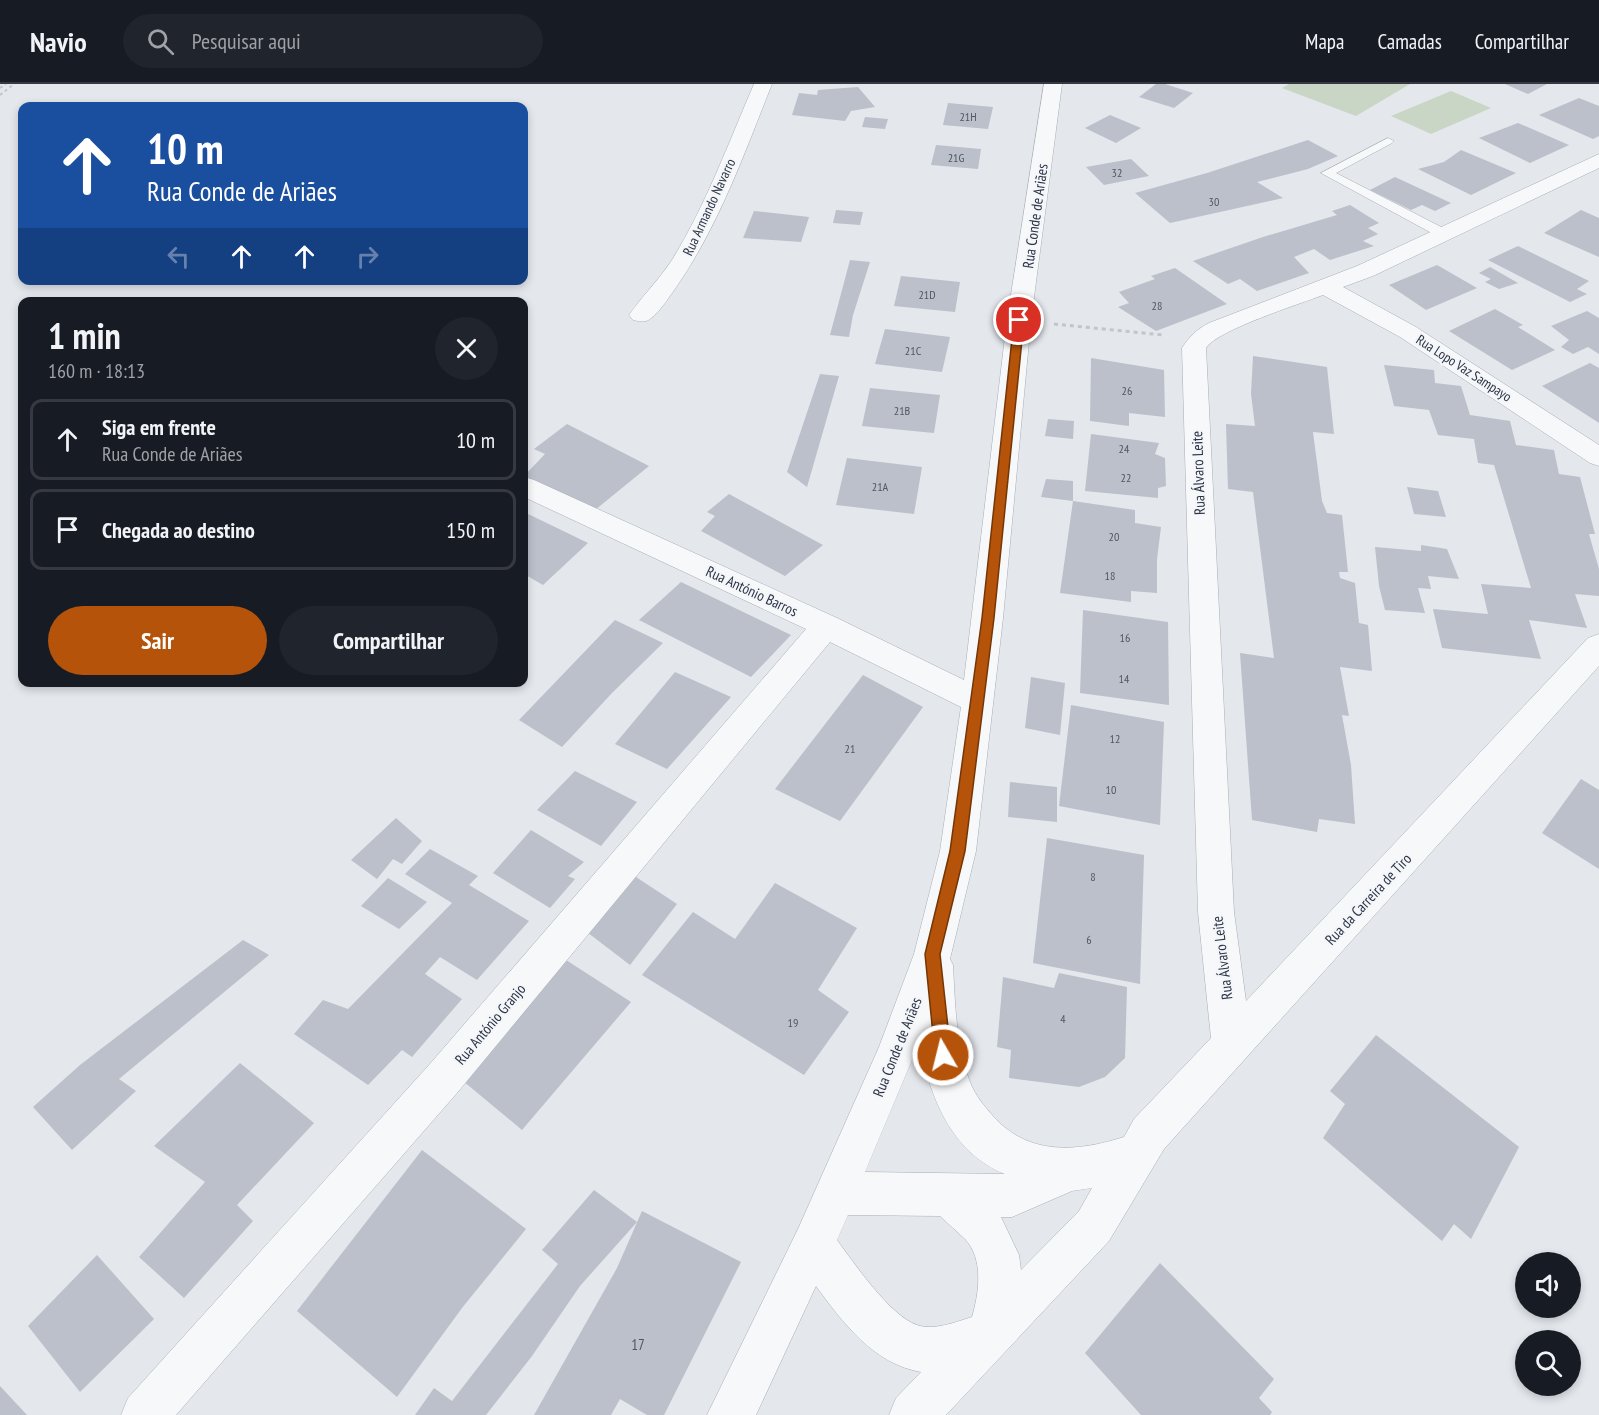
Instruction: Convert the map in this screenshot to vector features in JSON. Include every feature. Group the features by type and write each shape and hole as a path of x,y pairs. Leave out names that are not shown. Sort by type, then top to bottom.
{"street":[{"path":"761,87 783,84"},
{"name":"Rua Armando Navarro","path":"641,315 663,293 694,241 761,87"},
{"name":"Rua Conde de Ariães","path":"731,1415 813,1244 897,1051 933,954 958,851 978,701 1019,320 1054,87"},
{"path":"1200,338 1217,328 1324,287 1444,234 1599,160"},
{"name":"Rua Lopo Vaz Sampayo","path":"1324,287 1408,332 1599,457"},
{"name":"Rua Álvaro Leite","path":"1200,338 1194,348 1194,381 1216,912 1232,1045"},
{"name":"Rua António Barros","path":"528,488 826,626 978,701"},
{"name":"Rua António Granjo","path":"145,1415 443,1078 826,626"},
{"name":"Rua da Carreira de Tiro","path":"913,1415 1095,1226 1149,1134 1599,646"},
{"path":"933,954 940,1038 946,1072 959,1106 980,1133 1003,1154 1030,1165 1071,1171"},
{"path":"835,1193 1012,1196 1071,1171 1108,1163 1138,1153"},
{"path":"813,1244 888,1336 918,1349 948,1348 990,1334 1002,1292 998,1255 982,1225 949,1196"}],"lane":[{"path":"1388,141 1327,173 1444,234"}],"path":[{"path":"0,88 6,84"},
{"path":"0,95 14,84"},
{"path":"1051,323 1200,338"}],"green space":[{"path":"1289,84 1410,84 1356,116 1282,88"},
{"path":"1451,91 1491,108 1431,134 1391,116"}],"building":[{"path":"1156,84 1165,84 1193,93 1174,108 1139,97"},
{"path":"1505,84 1547,84 1528,94"},
{"path":"858,87 875,107 851,111 845,121 792,115 799,93 817,95 818,90"},
{"path":"1579,98 1599,106 1599,136 1593,139 1539,115"},
{"path":"948,103 993,107 988,129 943,125"},
{"path":"1110,115 1141,128 1116,143 1085,128"},
{"path":"865,117 888,119 885,129 862,127"},
{"path":"1518,123 1569,145 1530,163 1479,138"},
{"path":"1308,140 1338,156 1308,169 1257,182 1283,198 1170,223 1135,193 1207,173"},
{"path":"936,145 981,149 978,169 931,165"},
{"path":"1461,150 1516,173 1471,195 1418,169 1444,162"},
{"path":"1131,159 1149,176 1104,185 1086,167"},
{"path":"1395,177 1451,203 1435,211 1422,205 1411,210 1370,190"},
{"path":"1350,205 1379,223 1368,228 1378,234 1363,241 1374,246 1330,260 1314,249 1294,257 1309,273 1257,291 1240,279 1228,284 1193,261 1337,215 1332,211"},
{"path":"836,210 863,212 860,225 833,223"},
{"path":"1581,210 1599,218 1599,257 1544,233"},
{"path":"754,211 809,217 801,242 743,238"},
{"path":"1518,246 1589,281 1577,289 1587,294 1570,302 1488,260"},
{"path":"850,260 870,262 853,315 849,337 830,335"},
{"path":"1437,265 1477,288 1426,310 1389,285"},
{"path":"1490,267 1518,283 1499,289 1485,282 1491,279 1479,273"},
{"path":"1175,268 1227,304 1156,331 1118,307 1129,303 1119,292 1155,279 1151,276"},
{"path":"901,276 960,282 955,312 894,306"},
{"path":"1495,309 1523,325 1518,327 1555,350 1512,370 1449,331"},
{"path":"1587,311 1599,318 1599,354 1588,347 1573,354 1561,347 1569,340 1551,326"},
{"path":"885,329 950,337 942,372 875,364"},
{"path":"1253,356 1327,367 1334,434 1313,432 1322,501 1327,513 1342,515 1348,572 1339,572 1340,578 1355,583 1359,623 1368,625 1372,671 1340,667 1349,716 1342,715 1351,765 1355,824 1319,819 1317,832 1252,820 1240,653 1274,658 1253,492 1228,489 1226,424 1255,426 1251,394"},
{"path":"1091,358 1164,370 1165,417 1129,413 1129,426 1090,421"},
{"path":"1590,363 1599,368 1599,423 1542,386"},
{"path":"1384,365 1434,370 1435,383 1461,386 1470,415 1510,421 1516,445 1554,450 1559,474 1580,477 1595,534 1589,534 1599,569 1599,596 1575,594 1587,628 1529,620 1541,659 1442,648 1433,609 1488,614 1481,584 1531,588 1494,465 1478,463 1474,439 1438,435 1429,410 1394,406"},
{"path":"820,374 839,376 807,487 787,472"},
{"path":"870,388 940,395 934,433 862,426"},
{"path":"1048,419 1074,421 1073,439 1045,436"},
{"path":"567,424 649,466 595,510 528,478 528,472 545,454 534,449"},
{"path":"1091,434 1159,443 1155,454 1165,458 1166,486 1158,488 1158,498 1085,491"},
{"path":"847,458 922,467 914,514 836,505"},
{"path":"1046,479 1073,481 1073,501 1041,497"},
{"path":"1407,487 1438,491 1446,517 1414,514"},
{"path":"729,494 823,545 785,576 701,531 715,516 707,512"},
{"path":"1073,501 1135,510 1135,523 1161,527 1157,559 1157,593 1131,591 1131,602 1060,593"},
{"path":"528,514 588,543 543,585 528,576"},
{"path":"1421,545 1447,549 1459,579 1428,576 1431,589 1418,588 1425,613 1385,610 1379,586 1375,547 1421,551"},
{"path":"681,582 791,635 751,677 639,620"},
{"path":"1083,610 1168,622 1169,705 1080,693"},
{"path":"615,620 663,643 562,747 519,720"},
{"path":"675,672 731,697 667,769 615,744"},
{"path":"863,675 923,707 840,821 775,789"},
{"path":"1031,677 1065,683 1060,735 1025,728"},
{"path":"1071,705 1164,722 1160,825 1059,806"},
{"path":"575,771 637,802 601,846 537,810"},
{"path":"1581,779 1599,790 1599,869 1542,833"},
{"path":"1010,782 1057,787 1057,822 1008,817"},
{"path":"396,818 422,841 402,864 393,859 377,879 351,860"},
{"path":"531,830 584,862 568,876 575,879 550,908 493,873"},
{"path":"1047,838 1144,855 1140,984 1033,963"},
{"path":"430,849 478,876 469,885 529,921 477,980 440,957 425,974 462,999 412,1057 402,1050 368,1085 294,1034 323,1000 348,1009 452,903 405,874"},
{"path":"633,875 677,904 630,965 583,929"},
{"path":"388,878 427,902 399,929 361,906"},
{"path":"775,883 857,928 818,990 849,1012 804,1075 642,975 693,912 735,939"},
{"path":"243,940 269,955 119,1079 136,1091 72,1150 33,1107 80,1065"},
{"path":"563,958 631,1002 522,1130 463,1081"},
{"path":"1059,973 1127,987 1125,1058 1105,1077 1079,1087 1009,1078 1011,1050 997,1047 1003,977 1054,988"},
{"path":"1376,1035 1519,1147 1471,1239 1454,1224 1442,1241 1323,1138 1345,1104 1330,1091"},
{"path":"240,1063 314,1123 237,1205 253,1221 184,1298 139,1257 205,1182 154,1146"},
{"path":"422,1150 526,1229 462,1308 397,1397 297,1311"},
{"path":"594,1190 637,1222 580,1286 532,1356 486,1415 415,1415 434,1388 452,1401 558,1264 542,1250"},
{"path":"642,1211 741,1262 664,1415 647,1415 620,1399 611,1415 534,1415 617,1268"},
{"path":"97,1255 154,1319 80,1392 28,1326"},
{"path":"1160,1263 1274,1379 1259,1398 1272,1412 1270,1415 1141,1415 1085,1353"},
{"path":"0,1386 27,1415 0,1415"}],"route":[{"path":"943,1055 933,954 958,851 988,618 1019,320"}]}
